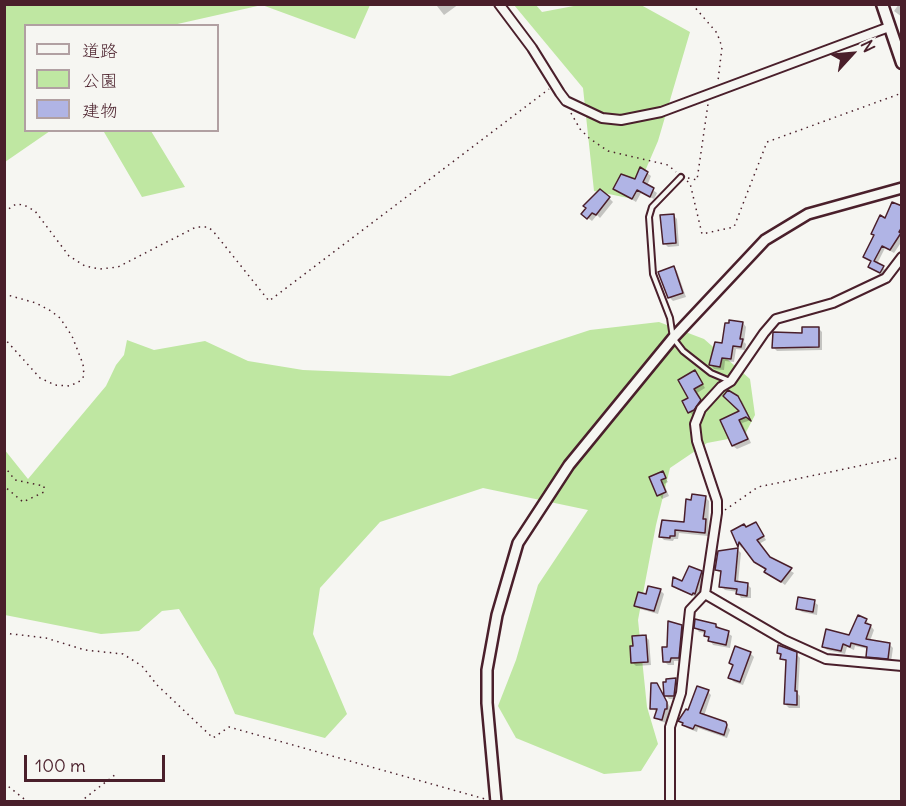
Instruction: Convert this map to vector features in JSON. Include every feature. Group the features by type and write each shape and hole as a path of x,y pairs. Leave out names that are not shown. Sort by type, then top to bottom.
{"main road":[{"path":"882,4 902,63"}],"street":[{"path":"499,4 532,48 566,101 602,118 621,120 661,112 889,27"},
{"path":"496,801 487,703 487,670 496,615 518,543 569,465 673,338 765,240 808,214 902,188"},
{"path":"670,801 670,727 681,693 690,610 705,594 717,513 717,501 697,441 695,424 700,409 721,387 731,381 753,347 776,319 833,303 886,278 902,256"},
{"path":"705,594 784,640 826,659 902,666"}],"lane":[{"path":"681,177 652,207 649,217 652,274 670,318 673,338 683,351 711,373 731,381"}],"path":[{"path":"681,177 697,180 705,117 711,93 718,81 722,47 717,33 692,4"},
{"path":"4,212 16,204 24,205 35,211 69,256 85,266 100,269 118,267 196,227 208,227 269,301 554,85"},
{"path":"566,101 574,121 589,138 608,151 668,165 690,183 702,234 734,227 767,142 902,93"},
{"path":"4,294 36,303 60,318 72,336 83,364 84,376 70,386 56,385 40,378 4,338"},
{"path":"717,501 726,511 758,487 902,457"},
{"path":"4,466 15,480 44,486 44,492 23,501 4,486"},
{"path":"4,633 46,638 86,650 123,654 142,666 157,685 213,738 229,727 492,801"},
{"path":"80,801 116,774"},
{"path":"4,783 28,801"}],"green space":[{"path":"5,4 370,4 355,39 262,5 177,24 24,24 24,132 49,132 5,162"},
{"path":"514,5 536,5 542,12 579,5 641,5 690,32 658,141 633,199 594,191 583,88"},
{"path":"104,132 152,132 185,187 142,197"},
{"path":"659,322 704,339 750,379 755,415 744,436 707,443 670,468 656,525 638,620 647,707 658,744 641,771 604,774 516,738 498,706 516,660 538,585 588,510 483,488 380,522 320,588 313,634 347,714 325,738 235,714 216,670 179,609 162,611 139,631 101,634 5,615 4,449 28,479 106,386 116,365 124,355 127,340 154,350 205,341 248,361 303,370 450,376 590,330"}],"building":[{"path":"640,167 648,172 643,182 654,188 650,197 637,190 632,199 613,189 621,174 635,179"},
{"path":"600,189 610,197 596,215 592,213 587,219 581,214 586,208 583,206"},
{"path":"892,202 902,206 902,227 899,232 901,233 890,250 882,246 874,261 884,266 880,273 868,267 871,261 863,257 874,235 871,234 880,215 885,218"},
{"path":"674,214 676,243 663,244 660,215"},
{"path":"674,266 683,293 668,298 658,272"},
{"path":"729,320 743,322 741,347 733,346 731,359 722,358 720,367 709,365 715,342 722,343 725,323 729,323"},
{"path":"802,327 819,327 819,347 772,348 773,332 802,333"},
{"path":"695,370 703,384 694,389 701,400 694,410 688,413 682,401 688,398 678,380"},
{"path":"728,390 738,396 751,421 746,417 739,420 748,439 732,446 720,420 739,411 723,396"},
{"path":"663,471 666,478 661,480 666,492 657,496 649,477"},
{"path":"692,494 706,496 703,519 706,519 705,533 675,530 675,536 659,537 662,520 684,522 686,499 691,500"},
{"path":"756,522 764,536 757,540 770,557 792,568 781,582 764,572 766,569 754,562 739,542 738,547 731,531 744,524 746,527"},
{"path":"738,548 735,581 748,583 747,596 736,594 737,589 719,587 721,571 715,570 718,551"},
{"path":"689,566 702,571 695,594 692,595 672,586 673,577 682,581"},
{"path":"648,586 661,589 654,611 634,606 638,592 646,594"},
{"path":"798,597 815,600 813,612 796,609"},
{"path":"858,615 867,619 865,623 871,625 866,639 890,643 888,659 866,657 867,647 851,643 850,647 843,644 841,651 822,647 826,629 849,635"},
{"path":"695,619 716,624 716,627 729,631 726,645 708,641 709,637 704,636 705,631 694,628"},
{"path":"668,621 682,625 679,658 671,658 670,662 663,662 662,647 667,647"},
{"path":"646,635 648,662 631,663 632,636"},
{"path":"778,645 797,652 795,691 797,691 797,705 784,704 786,660 780,659 781,654 777,653"},
{"path":"735,646 751,652 740,682 728,678 733,665 729,663"},
{"path":"676,678 674,696 664,696 663,682 666,682 666,679"},
{"path":"651,683 657,683 667,702 667,709 665,709 662,720 654,718 657,709 650,709"},
{"path":"697,686 709,690 700,713 726,722 724,735 695,725 693,729 678,721 686,709 688,710"}]}
